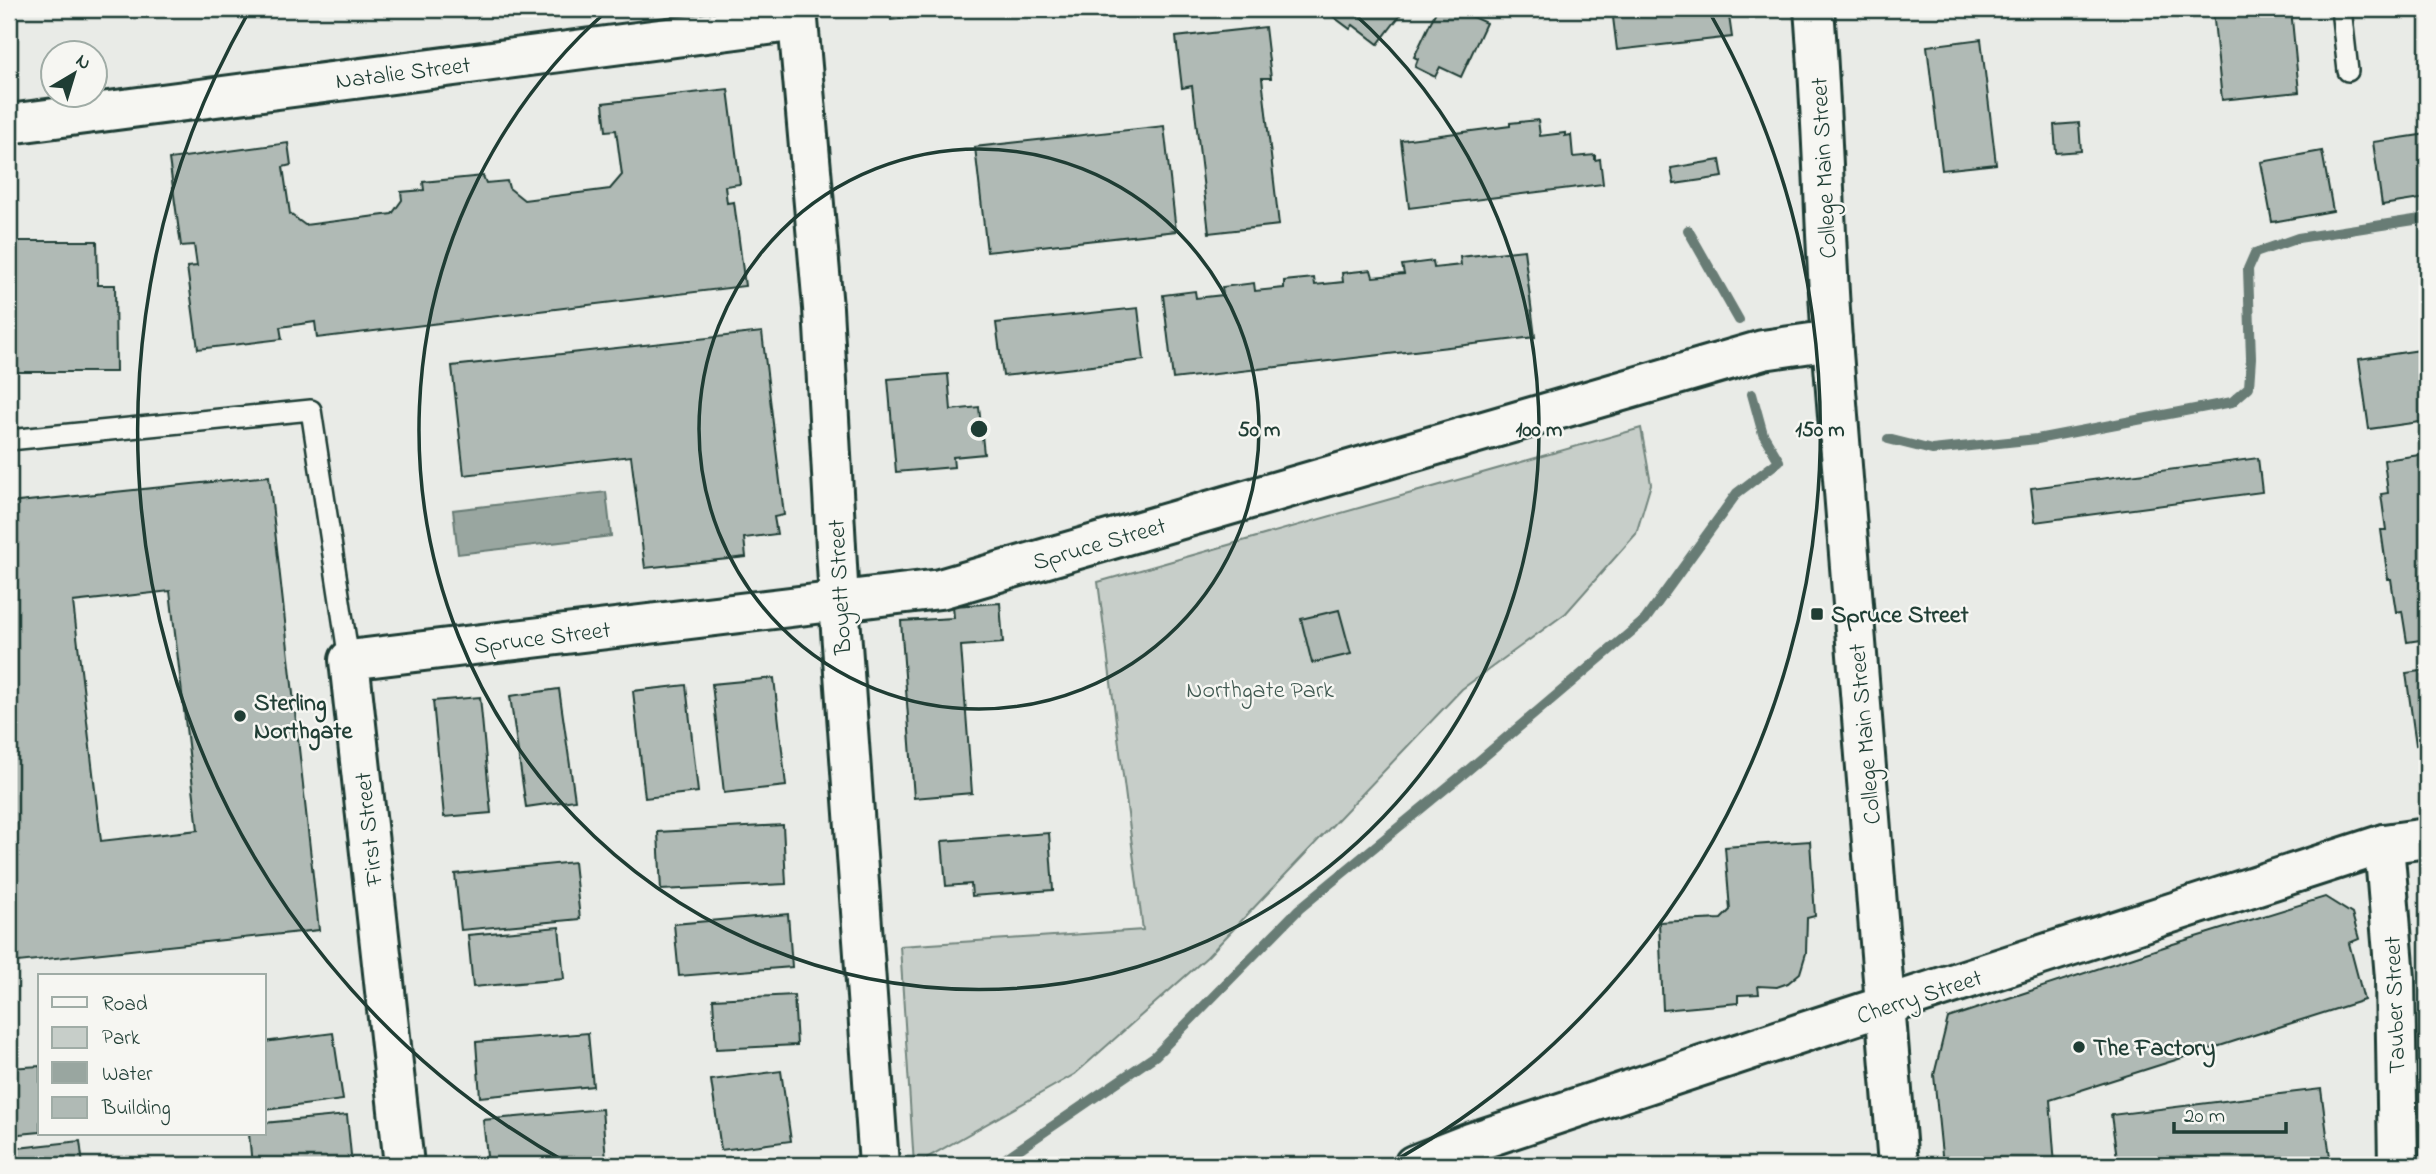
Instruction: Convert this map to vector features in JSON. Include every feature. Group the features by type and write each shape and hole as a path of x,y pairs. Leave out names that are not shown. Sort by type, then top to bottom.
{"street":[{"name":"College Main Street","path":"1814,9 1832,340 1898,1165"},
{"name":"Natalie Street","path":"9,124 798,15"},
{"name":"Boyett Street","path":"798,15 823,308 839,602 879,1165"},
{"name":"Spruce Street","path":"349,660 940,589 1763,350 1832,340"},
{"name":"First Street","path":"349,660 404,1165"},
{"name":"Cherry Street","path":"1414,1165 1473,1142 1810,1030 2384,844 2427,838"},
{"name":"Tauber Street","path":"2384,844 2395,978 2398,1165"}],"lane":[{"path":"2341,9 2348,71"},
{"name":"First Street","path":"9,440 311,410 349,660"}],"green space":[{"name":"Northgate Park","path":"1641,428 1651,484 1636,534 1566,613 1462,689 1207,957 1075,1074 914,1165 900,946 1143,930 1098,582"}],"water":[{"path":"606,492 611,536 458,554 453,510"}],"building":[{"path":"58,9 121,9 121,13"},
{"path":"889,9 948,9 948,14 891,20"},
{"path":"961,9 1005,9 961,13"},
{"path":"1323,9 1405,9 1378,44 1353,25 1350,29"},
{"path":"1437,9 1455,9 1486,23 1461,77 1440,67 1435,77 1415,67 1418,59 1414,57"},
{"path":"1612,9 1728,9 1732,37 1617,50"},
{"path":"2291,9 2299,92 2222,100 2213,10"},
{"path":"1265,27 1271,78 1262,78 1279,225 1209,233 1192,86 1182,88 1176,37"},
{"path":"1981,39 1996,164 1942,170 1927,46"},
{"path":"728,89 740,184 725,186 727,203 734,202 745,286 317,338 315,322 280,327 282,339 198,349 187,267 197,266 194,245 181,246 169,159 288,143 291,165 283,167 290,214 305,225 392,214 402,200 401,192 424,190 423,182 483,176 486,183 507,181 509,188 524,200 610,189 622,175 616,130 606,131 603,103"},
{"path":"1538,120 1540,136 1565,133 1565,136 1571,135 1573,157 1595,155 1595,160 1600,159 1603,184 1409,208 1401,140"},
{"path":"2079,123 2081,151 2056,153 2054,125"},
{"path":"1164,126 1176,231 987,252 975,147"},
{"path":"2427,134 2427,198 2382,205 2373,142"},
{"path":"2322,151 2333,211 2272,222 2261,162"},
{"path":"1720,160 1723,177 1674,184 1671,168"},
{"path":"12,241 97,241 98,285 115,285 116,372 13,372"},
{"path":"1524,250 1535,337 1173,379 1163,295 1195,291 1196,298 1223,295 1222,287 1254,283 1255,291 1284,288 1284,281 1314,278 1315,285 1343,282 1342,273 1371,270 1373,277 1404,274 1402,265 1433,261 1434,268 1461,265 1460,257"},
{"path":"1138,308 1144,360 1003,376 996,323"},
{"path":"762,332 784,515 774,517 777,534 744,538 746,557 645,568 631,456 464,475 452,366"},
{"path":"2427,349 2427,421 2369,429 2359,359"},
{"path":"948,374 951,410 979,407 984,454 953,457 954,467 896,472 888,379"},
{"path":"2427,454 2427,639 2407,642 2402,611 2396,612 2391,579 2388,579 2381,530 2386,530 2381,494 2388,493 2384,460"},
{"path":"2258,458 2262,492 2035,522 2031,488"},
{"name":"Sterling Northgate","path":"269,476 319,930 9,963 9,503","holes":["170,591 198,830 101,841 73,602"]},
{"path":"1000,603 1003,643 961,646 972,793 914,798 901,621 954,618 953,606"},
{"path":"1339,610 1351,654 1312,663 1301,619"},
{"path":"2427,670 2427,743 2416,745 2406,673"},
{"path":"774,678 786,786 724,793 712,684"},
{"path":"686,685 698,792 645,798 633,691"},
{"path":"559,689 575,800 526,807 510,696"},
{"path":"480,697 491,813 444,817 433,701"},
{"path":"783,825 786,884 661,890 658,832"},
{"path":"1049,833 1053,890 972,896 971,884 946,886 942,841"},
{"path":"1810,841 1815,916 1807,918 1806,953 1800,973 1788,983 1777,987 1758,986 1759,994 1738,995 1738,1003 1663,1010 1659,922 1721,919 1730,910 1725,847"},
{"path":"574,862 580,919 461,930 455,874"},
{"name":"The Factory","path":"2325,897 2352,914 2359,939 2349,943 2364,1000 2050,1100 2055,1165 1943,1165 1934,1075 1948,1018"},
{"path":"788,914 792,967 679,976 674,924"},
{"path":"559,927 564,979 473,987 468,935"},
{"path":"794,995 797,1045 716,1049 713,999"},
{"path":"333,1033 343,1100 266,1110 266,1042"},
{"path":"588,1033 593,1086 480,1097 476,1042"},
{"path":"38,1066 38,1132 9,1135 9,1068"},
{"path":"781,1071 791,1141 721,1150 711,1080"},
{"path":"2321,1089 2331,1165 2118,1165 2111,1115"},
{"path":"602,1109 606,1160 551,1165 488,1165 483,1120"},
{"path":"347,1115 352,1165 252,1165 249,1136 266,1136 266,1123"},
{"path":"80,1141 83,1165 9,1165 9,1149"}],"waterway":[{"path":"1888,439 1932,450 2037,439 2232,402 2249,387 2251,358 2248,269 2255,253 2298,238 2427,218"},
{"path":"1688,230 1739,320"},
{"path":"996,1165 1155,1056 1299,909 1645,620 1737,493 1779,461 1763,434 1752,394"}],"place":[{"name":"Spruce Street","path":"1817,614"},
{"name":"Sterling Northgate","path":"240,716"},
{"name":"The Factory","path":"2079,1047"}]}
